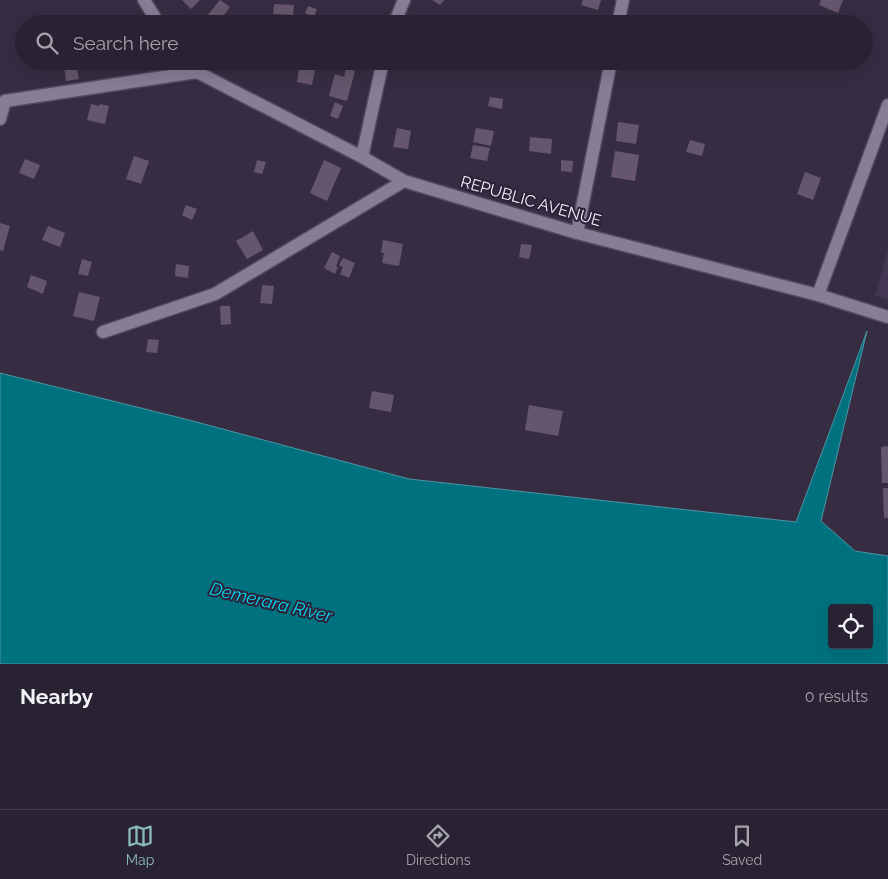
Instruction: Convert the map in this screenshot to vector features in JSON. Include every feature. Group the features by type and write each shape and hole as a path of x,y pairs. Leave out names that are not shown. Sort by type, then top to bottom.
{"street":[{"path":"144,0 153,15"},
{"path":"398,15 404,0"},
{"path":"620,15 623,0"},
{"path":"362,157 380,70"},
{"path":"577,233 609,70"},
{"path":"0,120 5,101 197,72"},
{"name":"REPUBLIC AVENUE","path":"197,72 362,157 404,181 577,233 818,294 888,317"},
{"path":"818,294 888,105"},
{"path":"103,332 215,294 404,181"}],"shaded area":[{"path":"888,249 888,300 875,296"}],"water":[{"name":"Demerara River","path":"867,331 821,521 855,551 888,556 888,664 0,664 0,373 189,420 409,479 796,522"}],"building":[{"path":"182,0 200,0 191,9"},
{"path":"220,0 230,7 224,15 208,15"},
{"path":"432,0 444,0 440,5"},
{"path":"583,0 601,0 598,10 581,5"},
{"path":"821,0 843,0 838,13 819,5"},
{"path":"274,4 294,5 293,15 273,14"},
{"path":"308,6 317,9 315,15 305,13"},
{"path":"65,70 77,70 79,79 66,81"},
{"path":"299,70 315,70 312,85 297,82"},
{"path":"346,70 355,71 347,101 329,96 335,74 344,77"},
{"path":"490,97 503,99 502,109 488,106"},
{"path":"335,102 343,106 338,119 330,116"},
{"path":"91,104 109,106 105,124 87,120"},
{"path":"618,122 639,125 636,144 616,141"},
{"path":"397,128 411,131 408,149 393,147"},
{"path":"476,128 494,131 491,146 473,142"},
{"path":"530,137 552,139 551,154 529,151"},
{"path":"690,140 705,144 702,156 686,152"},
{"path":"473,145 490,148 487,161 470,158"},
{"path":"615,151 639,155 635,181 611,177"},
{"path":"134,156 149,161 141,184 126,179"},
{"path":"25,159 40,165 34,179 19,173"},
{"path":"257,160 266,162 262,174 254,172"},
{"path":"324,160 341,168 327,201 310,193"},
{"path":"561,160 573,161 572,172 561,171"},
{"path":"805,172 821,178 813,200 797,194"},
{"path":"186,205 197,209 192,220 182,215"},
{"path":"0,223 10,226 3,251 0,250"},
{"path":"48,226 65,233 60,247 42,240"},
{"path":"253,231 263,250 247,259 236,241"},
{"path":"383,240 403,244 399,266 382,263 384,253 381,253"},
{"path":"521,244 532,245 529,259 519,257"},
{"path":"332,252 340,256 335,274 324,268"},
{"path":"343,258 355,263 349,278 340,274 343,267 339,265"},
{"path":"82,259 92,262 88,276 78,274"},
{"path":"176,264 189,266 188,278 175,276"},
{"path":"31,275 47,281 43,294 27,287"},
{"path":"262,285 274,286 272,304 260,303"},
{"path":"79,292 100,297 94,321 73,316"},
{"path":"220,306 230,306 231,324 221,325"},
{"path":"148,339 159,340 157,353 146,352"},
{"path":"372,391 394,395 391,412 369,408"},
{"path":"529,405 563,411 558,436 525,430"},
{"path":"888,446 888,483 882,483 881,447"},
{"path":"883,488 888,488 888,518 884,518"}]}
